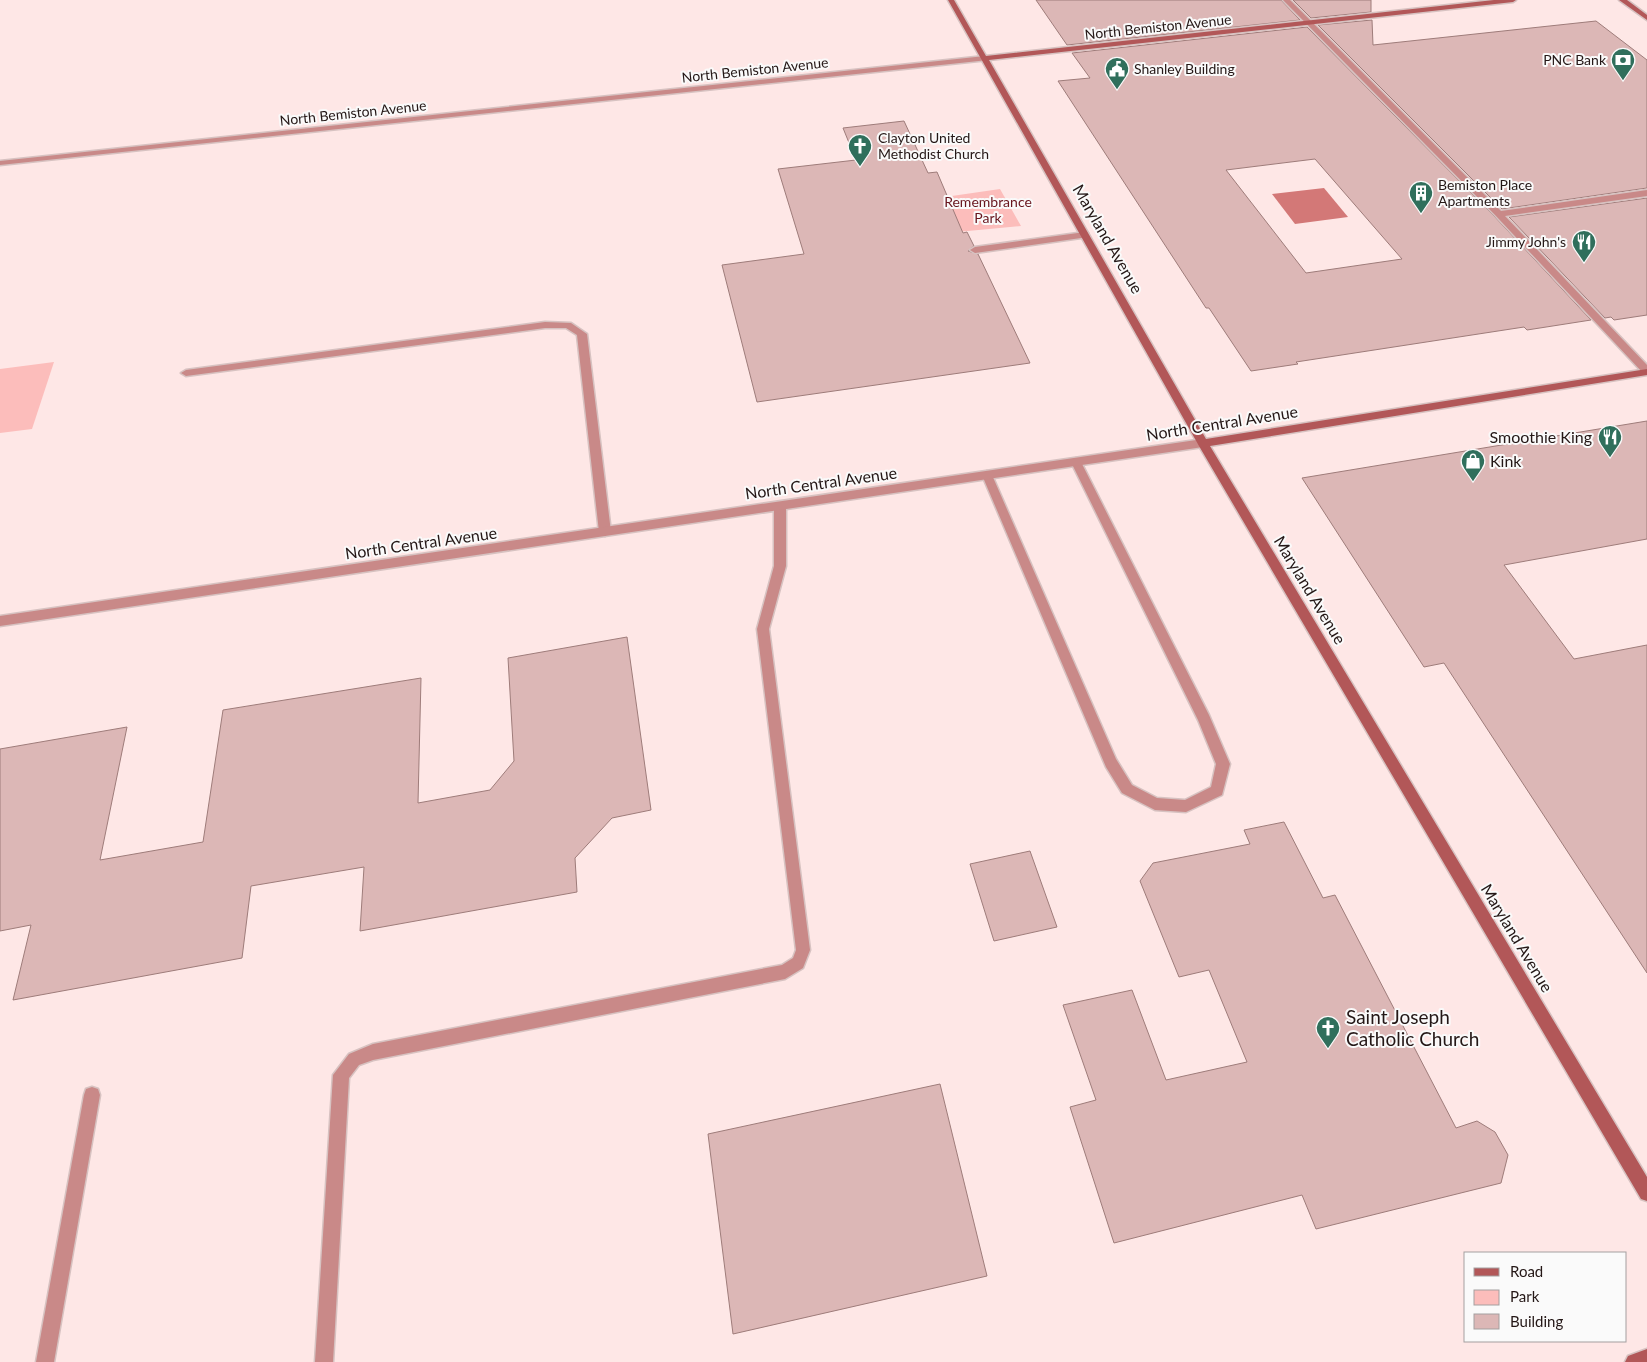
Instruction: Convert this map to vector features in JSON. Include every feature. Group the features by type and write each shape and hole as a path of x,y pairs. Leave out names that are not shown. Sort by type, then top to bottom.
{"main road":[{"name":"Maryland Avenue","path":"951,0 1203,443 1647,1193"},
{"name":"North Bemiston Avenue","path":"985,58 1513,0"},
{"path":"1622,0 1647,18"},
{"name":"North Central Avenue","path":"1203,443 1647,372"},
{"path":"1634,1362 1647,1358"}],"street":[{"path":"1286,0 1499,214 1647,372"},
{"name":"North Bemiston Avenue","path":"0,163 985,58"},
{"path":"1499,214 1647,192"},
{"path":"976,250 1085,235"},
{"path":"186,374 545,325 568,325 582,334 605,532"},
{"name":"North Central Avenue","path":"0,621 1203,443"},
{"path":"987,475 1112,763 1127,789 1155,804 1186,806 1218,791 1223,764 1204,719 1076,462"},
{"path":"324,1362 341,1076 354,1059 373,1052 786,972 798,963 803,950 762,629 780,566 780,506"},
{"path":"45,1362 92,1096"}],"green space":[{"name":"Remembrance Park","path":"1000,189 1021,226 894,238 883,206"},
{"path":"54,362 32,429 0,433 0,369"}],"shaded area":[{"path":"1324,188 1348,217 1295,224 1272,194"}],"building":[{"path":"1036,0 1281,0 1300,20 1067,45"},
{"path":"1293,0 1371,0 1371,12 1311,18"},
{"path":"1372,20 1373,45 1596,21 1647,60 1647,188 1502,209 1318,25"},
{"name":"Bemiston Place Apartments","path":"1307,27 1495,217 1591,320 1527,330 1524,327 1296,362 1298,364 1251,371 1209,308 1206,308 1058,81 1090,78 1072,53","holes":["1315,159 1402,259 1306,273 1226,170"]},
{"path":"904,121 928,173 937,172 963,233 967,232 974,246 968,251 978,254 1030,363 757,402 722,265 804,254 778,169 856,160 843,128"},
{"path":"1647,198 1647,315 1614,320 1611,317 1605,318 1509,217"},
{"path":"1647,421 1647,539 1504,565 1574,659 1647,645 1647,973 1444,663 1424,667 1302,478"},
{"path":"627,637 651,810 612,818 575,858 577,892 360,931 364,867 251,886 242,958 13,1000 31,925 0,931 0,749 127,727 100,860 203,842 223,710 421,678 418,803 490,790 514,761 508,658"},
{"name":"Saint Joseph Catholic Church","path":"1284,822 1323,898 1335,895 1456,1128 1477,1121 1495,1132 1508,1155 1501,1183 1316,1229 1302,1195 1114,1243 1070,1107 1096,1100 1063,1005 1132,990 1166,1080 1247,1062 1209,970 1179,977 1140,881 1153,863 1250,844 1244,830"},
{"path":"1030,851 1057,927 994,941 970,864"},
{"path":"940,1084 987,1276 733,1334 708,1134"}],"place":[{"name":"PNC Bank","path":"1623,81"},
{"name":"Shanley Building","path":"1117,90"},
{"name":"Clayton United Methodist Church","path":"860,167"},
{"name":"Bemiston Place Apartments","path":"1421,214"},
{"name":"Jimmy John's","path":"1584,263"},
{"name":"Smoothie King","path":"1610,458"},
{"name":"Kink","path":"1473,482"},
{"name":"Saint Joseph Catholic Church","path":"1328,1049"}]}
